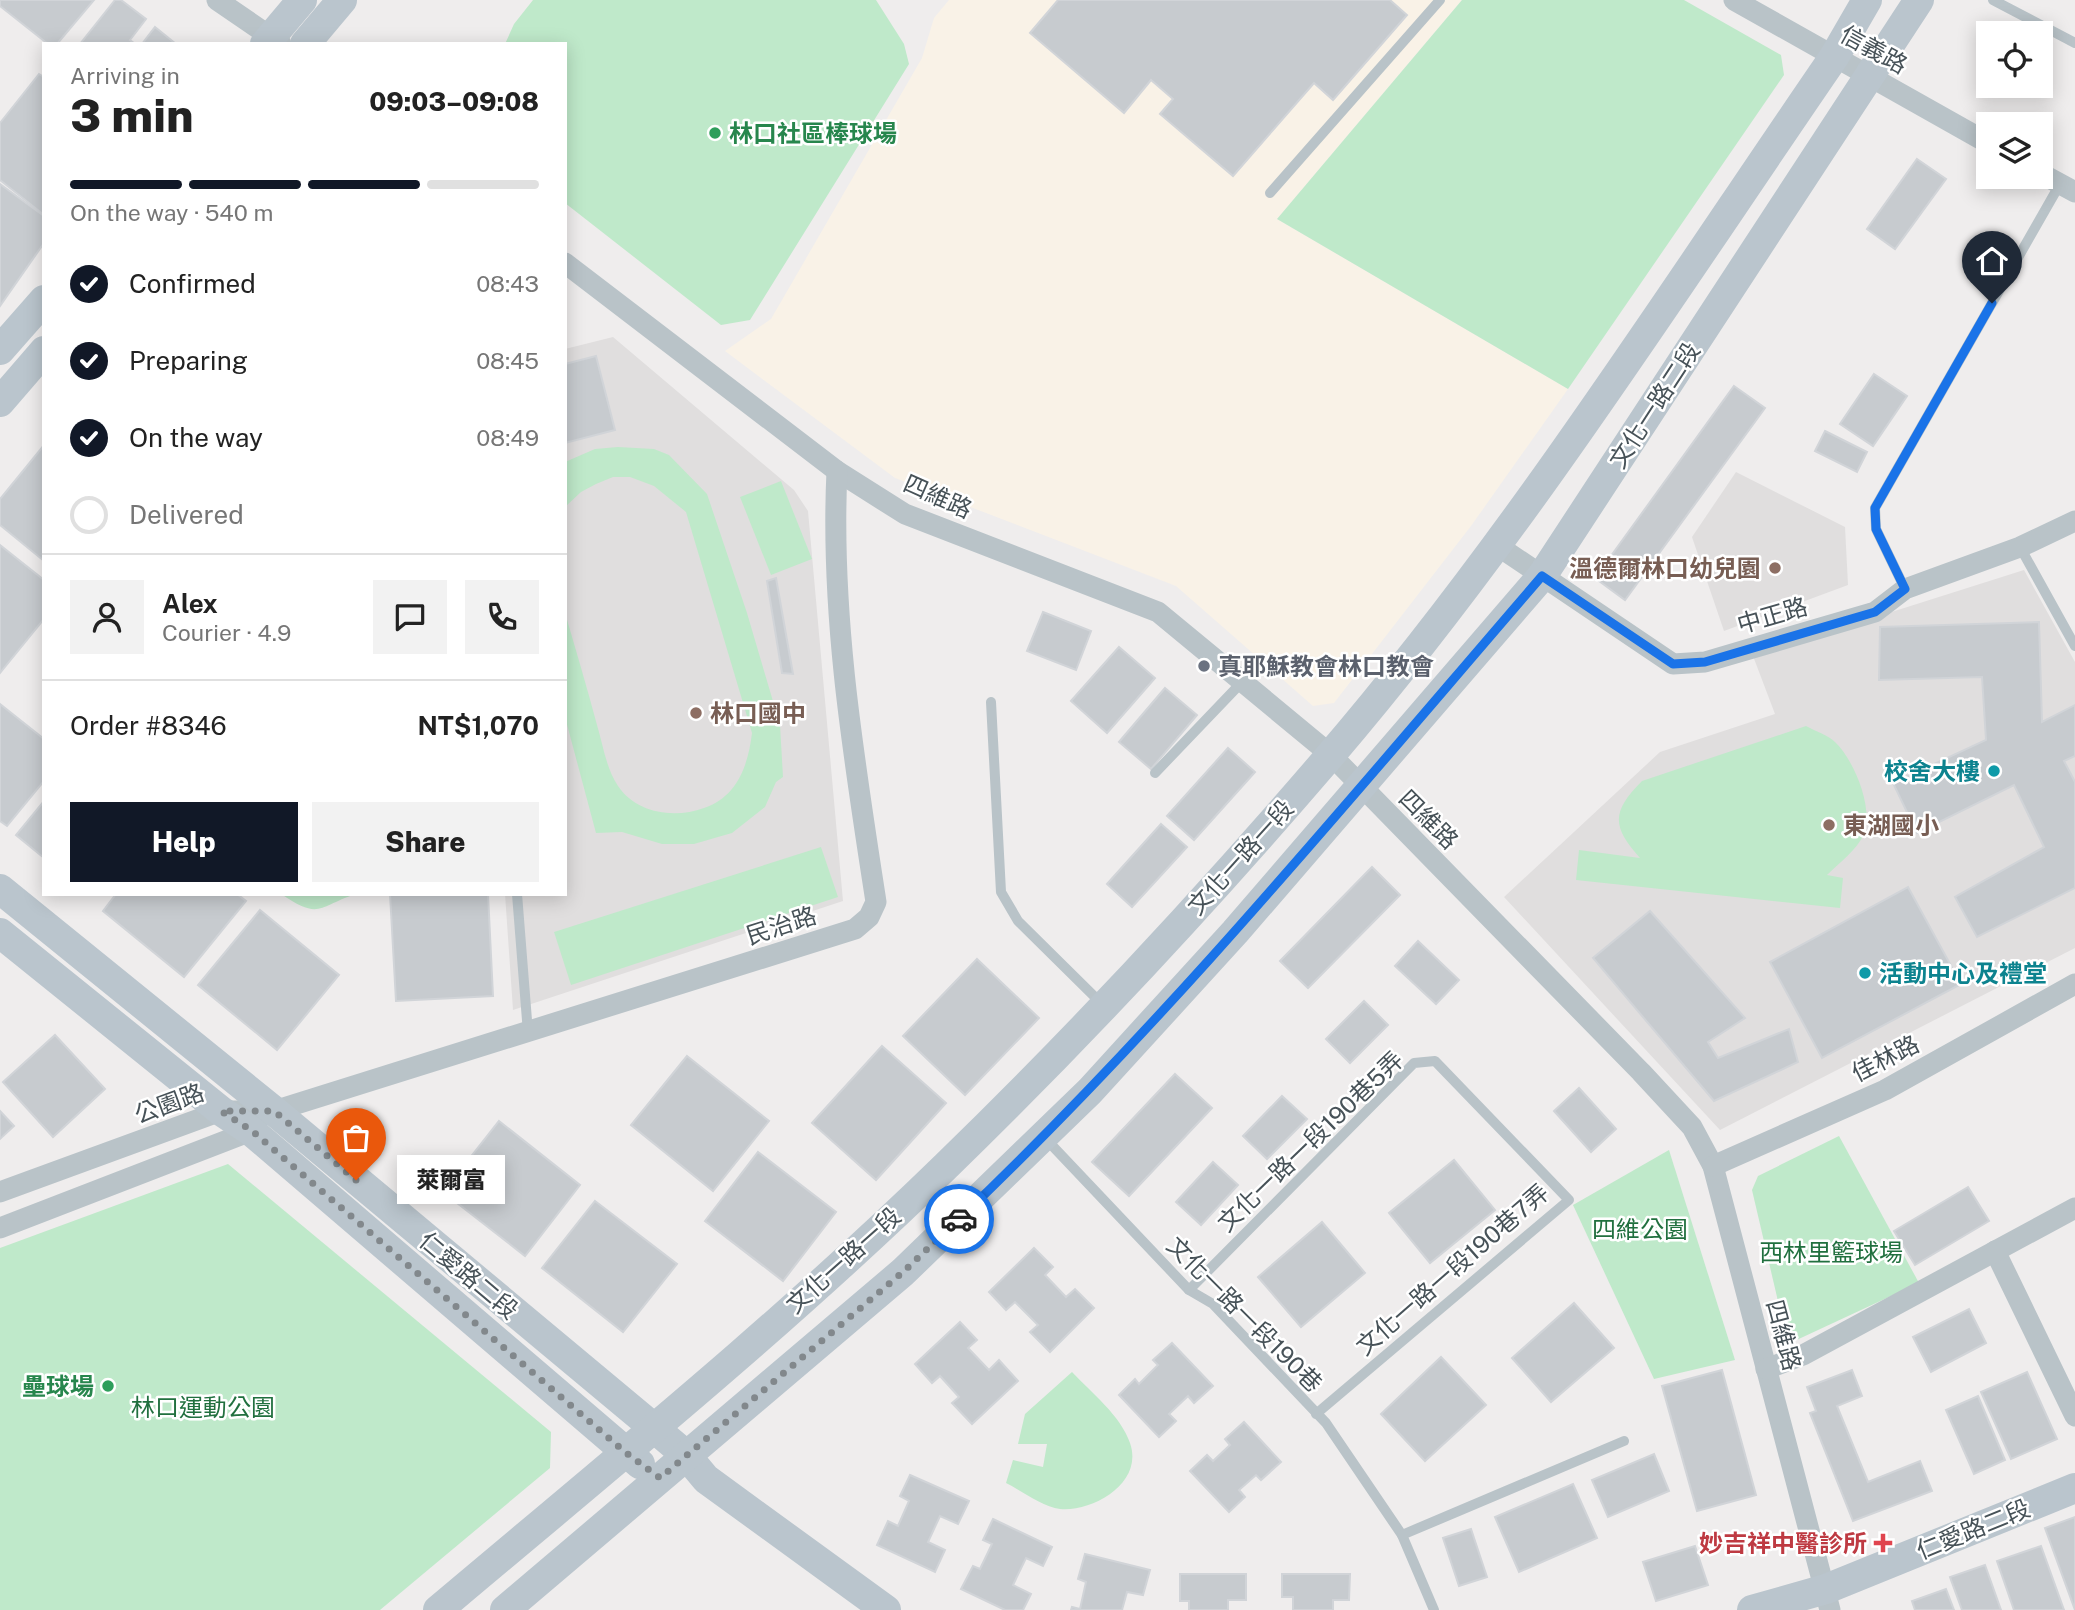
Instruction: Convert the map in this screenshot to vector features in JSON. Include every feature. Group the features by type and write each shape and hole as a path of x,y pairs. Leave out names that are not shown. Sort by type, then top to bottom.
{"main road":[{"path":"272,42 302,0"},
{"path":"307,42 342,0"},
{"name":"文化一路二段","path":"1331,755 1498,546 1834,57 1867,0"},
{"name":"文化一路二段","path":"1361,788 1542,576 1919,0"},
{"path":"0,350 42,302"},
{"path":"0,402 42,353"},
{"name":"文化一路一段","path":"438,1610 654,1428 944,1168 1143,966 1331,755"},
{"name":"文化一路一段","path":"505,1610 903,1272 1044,1138 1236,932 1361,788"},
{"name":"仁愛路二段","path":"0,889 274,1111 686,1454 706,1479 886,1610"},
{"name":"仁愛路二段","path":"0,933 221,1111 251,1130 625,1452 660,1478"},
{"path":"660,1478 706,1479"},
{"name":"仁愛路二段","path":"1752,1610 1828,1599 2075,1488"}],"street":[{"path":"217,0 272,42"},
{"name":"信義路","path":"1734,0 1976,136"},
{"name":"四維路","path":"567,264 837,471 905,514 1158,612 1331,755 1641,1072 1692,1127 1713,1166 1828,1599"},
{"name":"民治路","path":"274,1111 855,929 869,917 876,902 851,739 834,535 837,471"},
{"name":"中正路","path":"1498,546 1673,664 1705,662 1875,612 1905,589 2020,547 2075,521"},
{"name":"佳林路","path":"1713,1166 1885,1090 2075,984"},
{"name":"公園路","path":"0,1192 221,1111 274,1111"},
{"path":"0,1228 251,1130 274,1111"},
{"path":"130,1144 142,1172"},
{"path":"1766,1369 1803,1355 2075,1208"},
{"path":"1995,1251 2075,1416"}],"lane":[{"path":"1270,192 1440,0"},
{"path":"1993,0 2075,43"},
{"path":"1905,589 1876,529 1875,508 2068,188"},
{"path":"2020,547 2075,646"},
{"path":"1155,773 1243,681"},
{"path":"991,702 1001,892 1017,921 1104,1006"},
{"path":"517,896 528,1033"},
{"name":"文化一路一段190巷5弄","path":"1189,1290 1414,1063 1435,1061"},
{"name":"文化一路一段190巷7弄","path":"1316,1413 1569,1200 1435,1061"},
{"name":"文化一路一段190巷","path":"1044,1138 1189,1290 1213,1304 1316,1413 1402,1535 1434,1610"},
{"path":"1402,1535 1624,1441"}],"shaded area":[{"path":"949,0 1462,0 1277,219 1568,389 1471,526 1334,703 1313,706 1176,586 895,478 725,351 771,319 922,58 934,18"},
{"name":"林口國中","path":"613,337 794,490 808,511 843,901 513,1010 505,896 567,896 567,348"},
{"name":"溫德爾林口幼兒園","path":"1736,472 1845,527 1848,585 1724,631 1692,537"},
{"name":"東湖國小","path":"2024,570 2075,662 2075,948 1720,1130 1504,897 1660,752 1775,714 1753,656"}],"green space":[{"name":"林口社區棒球場","path":"533,0 876,0 904,44 909,64 750,320 721,325 567,205 567,42 506,42 514,24"},
{"path":"1462,0 1684,0 1781,55 1784,75 1568,389 1277,219"},
{"path":"595,449 654,449 669,455 707,494 747,613 780,725 783,777 776,782 765,807 732,833 694,844 662,844 622,832 596,833 567,724 567,620 608,764 618,786 635,802 645,808 668,813 692,811 715,803 733,788 739,779 752,733 686,512 654,486 630,477 613,477 596,484 581,492 567,505 567,461"},
{"path":"781,481 812,559 771,575 740,497"},
{"path":"1806,726 1829,737 1842,750 1855,772 1864,798 1864,834 1852,851 1827,875 1843,878 1840,908 1576,880 1579,850 1640,858 1624,837 1619,820 1625,802 1642,781"},
{"path":"821,847 838,897 571,985 554,932"},
{"path":"284,896 351,896 319,909 304,907"},
{"name":"西林里籃球場","path":"1839,1136 1919,1283 1788,1344 1752,1190 1758,1176"},
{"name":"四維公園","path":"1669,1150 1735,1360 1654,1379 1573,1205"},
{"name":"林口運動公園","path":"228,1164 551,1432 550,1468 380,1610 0,1610 0,1248"},
{"path":"1072,1372 1120,1423 1130,1443 1132,1457 1130,1471 1113,1492 1087,1506 1060,1509 1040,1502 1006,1483 1013,1460 1043,1467 1047,1444 1018,1444 1025,1414"}],"building":[{"path":"0,0 94,0 59,42 45,42 0,6"},
{"path":"115,0 121,0 146,19 130,40 132,42 82,42"},
{"path":"1058,0 1390,0 1407,15 1333,100 1314,83 1233,176 1160,114 1173,99 1151,80 1124,113 1030,33"},
{"path":"155,27 174,42 144,42"},
{"path":"39,74 42,76 42,213 0,180 0,123"},
{"path":"1917,159 1946,179 1895,249 1867,229"},
{"path":"0,184 42,215 42,246 0,306"},
{"path":"596,356 615,430 567,442 567,363"},
{"path":"1874,374 1907,396 1873,446 1840,424"},
{"path":"1734,386 1765,408 1625,600 1595,578"},
{"path":"1825,431 1867,452 1857,472 1815,451"},
{"path":"42,447 42,559 0,525 0,499"},
{"path":"0,545 42,578 42,621 0,673"},
{"path":"776,578 793,674 782,673 767,581"},
{"path":"1043,612 1091,631 1076,670 1027,651"},
{"name":"校舍大樓","path":"2039,622 2042,722 2075,705 2075,756 2064,761 2075,782 2075,888 1977,937 1955,897 2044,847 2014,785 1917,833 1893,783 1986,740 1982,677 1879,680 1880,627"},
{"path":"1119,647 1155,678 1107,733 1071,701"},
{"path":"1165,688 1197,715 1151,769 1119,742"},
{"path":"0,704 42,737 42,783 7,826 0,821"},
{"path":"1228,748 1255,772 1194,840 1167,816"},
{"path":"42,803 42,856 16,835"},
{"path":"1161,824 1187,847 1132,907 1107,884"},
{"path":"1372,867 1400,895 1308,988 1280,961"},
{"name":"活動中心及禮堂","path":"1908,887 1961,984 1822,1058 1770,962"},
{"path":"114,896 240,896 246,901 184,977 103,911"},
{"path":"390,896 488,896 493,996 396,1001"},
{"path":"260,910 339,975 277,1050 198,985"},
{"path":"1650,911 1745,1018 1708,1042 1718,1058 1789,1029 1798,1062 1714,1101 1593,958"},
{"path":"1418,941 1459,980 1436,1004 1395,966"},
{"path":"977,959 1039,1018 965,1095 903,1036"},
{"path":"1364,1001 1388,1025 1350,1063 1326,1039"},
{"path":"55,1035 105,1089 53,1137 3,1082"},
{"path":"882,1046 946,1103 876,1180 812,1123"},
{"path":"687,1056 769,1121 713,1191 631,1125"},
{"path":"1175,1074 1212,1108 1129,1196 1092,1162"},
{"path":"1579,1088 1616,1129 1591,1152 1554,1111"},
{"path":"1282,1096 1307,1119 1267,1159 1243,1136"},
{"path":"0,1111 14,1126 0,1139"},
{"path":"499,1121 580,1185 525,1256 443,1192"},
{"path":"758,1152 836,1212 783,1281 705,1221"},
{"path":"1454,1160 1495,1210 1430,1263 1389,1213"},
{"path":"1213,1162 1238,1185 1201,1225 1176,1202"},
{"path":"1968,1187 1989,1221 1915,1265 1894,1231"},
{"path":"595,1201 677,1264 623,1332 542,1268"},
{"path":"1322,1222 1365,1273 1301,1327 1258,1277"},
{"path":"1034,1248 1053,1267 1045,1275 1066,1297 1075,1289 1094,1308 1050,1352 1030,1332 1038,1325 1015,1302 1006,1310 989,1292"},
{"path":"1574,1303 1614,1348 1551,1402 1512,1358"},
{"path":"1969,1309 1986,1343 1931,1372 1913,1337"},
{"path":"960,1322 977,1340 968,1348 989,1370 999,1360 1018,1381 972,1424 952,1403 959,1397 940,1376 932,1383 915,1364"},
{"path":"1172,1343 1213,1386 1194,1403 1188,1396 1169,1414 1176,1421 1159,1437 1119,1395 1135,1379 1139,1384 1158,1365 1153,1360"},
{"path":"1441,1357 1486,1405 1425,1461 1381,1414"},
{"path":"1722,1370 1756,1495 1697,1511 1662,1386"},
{"path":"1852,1370 1862,1396 1837,1406 1868,1482 1920,1461 1932,1491 1853,1521 1810,1413 1816,1411 1807,1387"},
{"path":"2027,1372 2057,1439 2011,1459 1981,1392"},
{"path":"1978,1396 2005,1460 1974,1474 1946,1410"},
{"path":"1244,1422 1281,1462 1261,1480 1256,1475 1239,1490 1245,1497 1229,1512 1190,1471 1207,1455 1213,1461 1230,1445 1225,1439"},
{"path":"1654,1454 1669,1491 1608,1517 1592,1480"},
{"path":"910,1475 969,1501 958,1524 940,1516 928,1542 945,1550 935,1572 877,1545 888,1521 898,1526 909,1501 900,1496"},
{"path":"1573,1484 1597,1538 1519,1572 1495,1517"},
{"path":"2075,1517 2075,1610 2045,1528"},
{"path":"993,1519 1052,1547 1043,1566 1026,1558 1013,1585 1031,1594 1023,1610 1005,1610 961,1589 973,1566 980,1569 992,1544 983,1540"},
{"path":"1471,1529 1487,1577 1459,1586 1443,1538"},
{"path":"1695,1546 1708,1585 1656,1601 1643,1562"},
{"path":"2041,1546 2064,1610 2014,1610 1997,1561"},
{"path":"1085,1554 1150,1570 1143,1595 1127,1592 1122,1610 1071,1610 1072,1607 1080,1609 1086,1582 1078,1579"},
{"path":"1985,1565 2001,1610 1962,1610 1950,1577"},
{"path":"1180,1574 1246,1574 1246,1600 1228,1600 1228,1610 1189,1610 1189,1601 1180,1601"},
{"path":"1282,1574 1350,1574 1349,1600 1333,1600 1333,1610 1293,1610 1293,1597 1282,1597"},
{"path":"1946,1589 1954,1610 1915,1610 1912,1601"}],"way so far":[{"path":"356,1180 274,1111 221,1111 251,1130 625,1452 660,1478 903,1272 959,1219"}],"place":[{"name":"林口社區棒球場","path":"715,133"},
{"name":"溫德爾林口幼兒園","path":"1775,568"},
{"name":"真耶穌教會林口教會","path":"1204,666"},
{"name":"林口國中","path":"696,713"},
{"name":"校舍大樓","path":"1994,771"},
{"name":"東湖國小","path":"1829,825"},
{"name":"活動中心及禮堂","path":"1865,973"},
{"name":"萊爾富","path":"356,1180"},
{"name":"壘球場","path":"108,1386"},
{"name":"妙吉祥中醫診所","path":"1883,1543"}],"route":[{"path":"959,1219 1090,1091 1236,932 1542,576 1673,664 1705,662 1875,612 1905,589 1876,529 1875,508 1992,303"}]}
